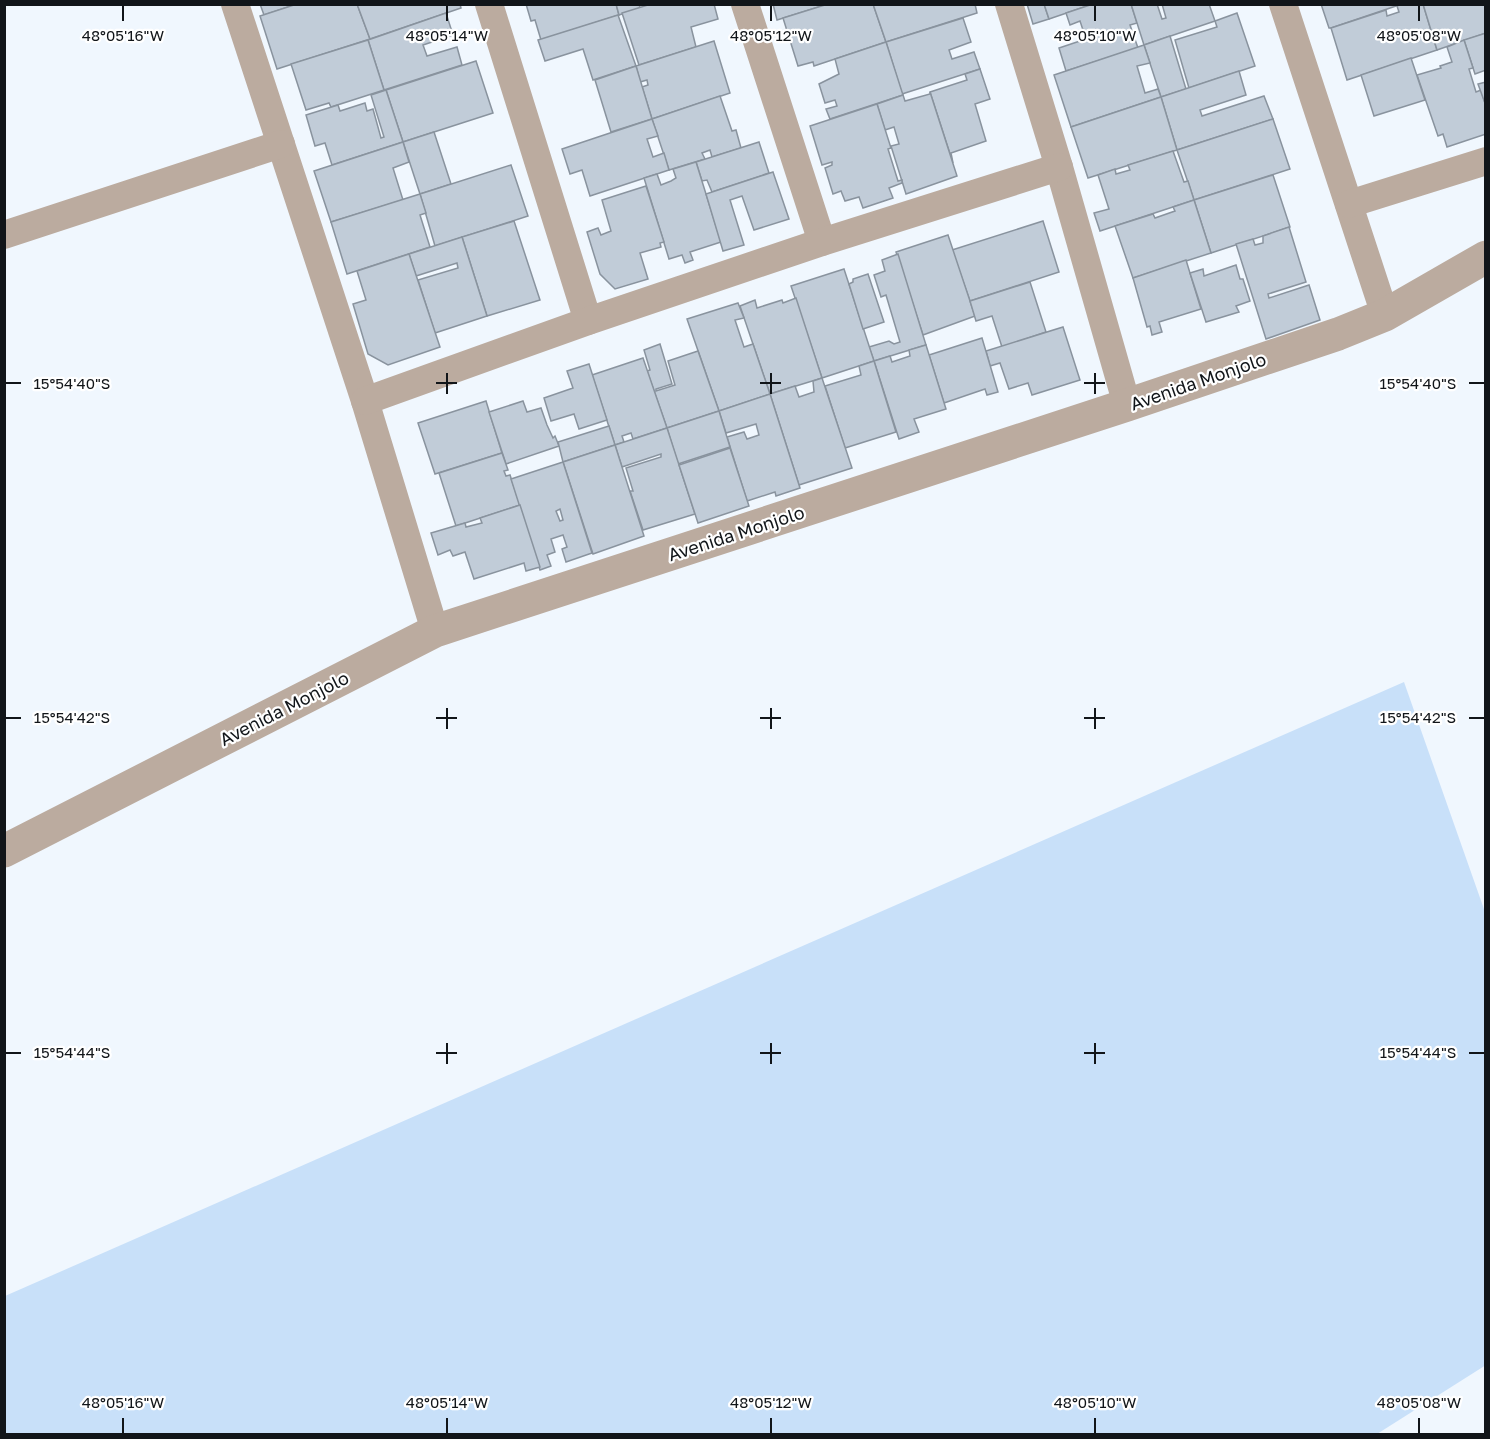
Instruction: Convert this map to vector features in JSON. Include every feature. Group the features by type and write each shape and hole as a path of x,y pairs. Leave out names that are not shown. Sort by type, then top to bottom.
{"street":[{"path":"235,4 365,401 435,631"},
{"path":"489,4 588,321"},
{"path":"745,4 822,242"},
{"path":"1009,4 1059,167 1127,405"},
{"path":"1283,4 1384,315"},
{"path":"4,235 281,144"},
{"path":"1349,204 1485,161"},
{"path":"365,401 588,321 822,242 1059,167"},
{"name":"Avenida Monjolo","path":"4,851 435,631 1338,334 1384,315 1485,257"}],"shaded area":[{"path":"1404,682 1485,912 1486,1365 1377,1434 5,1434 5,1296"}],"building":[{"path":"260,4 297,4 264,15"},
{"path":"297,4 357,4 370,39 277,69 260,16"},
{"path":"357,4 460,4 461,8 370,39"},
{"path":"526,4 616,4 619,15 541,40 535,20 531,21"},
{"path":"616,4 639,4 640,8 619,15"},
{"path":"651,4 714,4 718,19 691,27 696,47 639,65 622,13"},
{"path":"773,4 828,4 777,20"},
{"path":"828,4 873,4 886,42 814,66 813,62 798,66 783,18"},
{"path":"873,4 975,4 977,13 886,42"},
{"path":"1027,4 1044,4 1049,19 1033,24"},
{"path":"1044,4 1093,4 1049,19"},
{"path":"1093,4 1131,4 1137,23 1130,25 1138,48 1066,71 1059,48 1086,39 1080,21 1070,25 1066,13"},
{"path":"1131,4 1157,4 1162,19 1166,18 1162,4 1209,4 1215,21 1144,45"},
{"path":"1321,4 1402,4 1329,28"},
{"path":"1423,4 1437,50 1347,80 1331,28 1386,10 1387,16 1399,12 1397,6"},
{"path":"1423,4 1486,4 1486,33 1437,50"},
{"path":"446,13 453,35 423,45 427,56 457,47 462,65 384,90 368,40"},
{"path":"1237,13 1255,66 1189,88 1175,40 1217,27 1215,21"},
{"path":"618,15 636,66 593,80 583,49 545,61 538,40"},
{"path":"963,18 971,42 949,50 952,59 974,52 980,69 902,94 886,42"},
{"path":"1486,33 1486,70 1475,74 1464,40"},
{"path":"1170,36 1186,89 1161,97 1144,45"},
{"path":"368,40 384,90 331,107 329,103 306,110 291,64"},
{"path":"1464,40 1473,68 1469,69 1476,92 1481,90 1486,106 1486,134 1447,147 1443,134 1438,136 1417,75 1452,62 1447,47"},
{"path":"714,41 730,93 652,119 642,87 648,85 647,80 640,82 636,66"},
{"path":"886,42 903,95 830,119 826,109 837,106 835,100 825,103 819,84 839,74 835,59"},
{"path":"1144,45 1150,63 1137,66 1145,93 1158,89 1161,97 1071,127 1054,75"},
{"path":"1411,58 1425,100 1374,116 1361,75"},
{"path":"476,61 493,113 403,142 386,90"},
{"path":"636,66 652,119 611,132 595,80"},
{"path":"980,69 990,99 975,104 986,141 951,153 953,163 930,92 967,80 965,74"},
{"path":"1239,71 1246,95 1200,110 1202,116 1264,96 1273,119 1177,150 1161,97"},
{"path":"1486,82 1486,106 1478,84"},
{"path":"386,90 403,142 332,165 325,143 315,146 306,115 338,105 340,111 365,103 367,111 373,109 381,138 384,137 371,95"},
{"path":"930,92 957,176 906,194 891,146 899,144 894,127 885,130 877,104 903,95 905,101 930,94"},
{"path":"720,96 732,131 736,130 741,148 712,157 710,150 702,153 705,159 669,170 652,119"},
{"path":"1161,97 1177,150 1088,178 1071,127"},
{"path":"877,104 891,148 888,149 898,181 902,180 902,183 889,188 893,198 863,208 859,197 845,201 841,191 833,194 825,168 832,165 832,162 822,165 810,126"},
{"path":"652,119 658,136 647,139 653,157 664,153 669,170 590,196 582,170 570,174 562,149"},
{"path":"1273,119 1290,169 1194,200 1177,150"},
{"path":"434,132 451,184 420,194 403,142"},
{"path":"403,142 409,162 393,168 403,200 331,222 314,171"},
{"path":"759,142 769,173 712,192 707,180 702,181 696,162"},
{"path":"1173,151 1184,182 1188,181 1194,200 1100,231 1094,213 1109,209 1098,175 1115,169 1116,174 1130,170 1128,165"},
{"path":"696,162 721,242 690,252 693,260 685,263 682,255 669,259 644,178 657,174 661,185 676,178 673,169"},
{"path":"511,165 528,216 435,246 420,194"},
{"path":"773,172 789,219 754,230 742,196 730,200 744,245 723,251 706,194"},
{"path":"1273,175 1290,227 1211,253 1194,200"},
{"path":"646,186 664,242 660,243 661,247 640,253 648,279 615,289 600,274 587,232 598,228 601,235 611,231 602,200"},
{"path":"420,194 426,213 420,215 430,247 347,274 331,222"},
{"path":"1194,200 1211,253 1133,278 1115,226 1153,214 1155,218 1175,211 1173,207"},
{"path":"514,221 540,300 487,316 462,237"},
{"path":"1043,221 1059,272 970,301 952,250"},
{"path":"1289,227 1306,282 1268,294 1269,298 1309,285 1320,320 1266,339 1236,244 1253,239 1255,245 1263,243 1263,236"},
{"path":"948,235 975,316 923,335 896,252"},
{"path":"462,237 487,316 435,333 418,280 458,268 457,263 416,276 409,254"},
{"path":"409,254 440,347 388,365 368,354 353,304 366,300 357,271"},
{"path":"898,254 926,345 874,361 869,347 889,341 894,344 900,342 886,295 881,297 874,275 885,271 882,260"},
{"path":"1186,260 1201,309 1159,322 1162,332 1152,335 1150,326 1147,327 1133,278"},
{"path":"1236,265 1250,301 1236,306 1239,312 1206,322 1190,273 1203,269 1204,276"},
{"path":"844,269 874,361 822,378 791,286"},
{"path":"868,274 884,322 863,329 849,284 853,282 853,279"},
{"path":"1030,282 1046,332 1002,347 992,316 976,321 970,301"},
{"path":"796,298 822,378 770,394 740,306 755,300 757,308"},
{"path":"738,303 744,318 735,320 744,347 753,344 770,394 719,411 687,319"},
{"path":"1063,327 1080,380 1032,395 1028,383 1009,389 1000,363 990,366 986,351"},
{"path":"982,338 998,392 987,395 985,389 944,403 929,355"},
{"path":"660,344 672,384 656,389 656,391 675,385 668,361 698,351 719,411 667,428 647,371 650,370 644,350"},
{"path":"926,345 946,409 914,419 919,432 899,439 874,361 890,356 892,362 910,356 909,350"},
{"path":"643,358 667,428 633,439 631,433 622,436 624,442 615,445 592,375"},
{"path":"874,361 896,432 845,448 825,386 861,375 859,366"},
{"path":"589,364 607,420 579,429 574,414 551,421 544,398 573,388 567,371"},
{"path":"822,378 852,468 799,485 770,394 795,386 799,397 814,392 813,381"},
{"path":"770,394 800,488 776,496 775,492 747,501 727,437 744,432 747,439 759,435 756,424 726,433 719,411"},
{"path":"486,401 502,453 435,474 418,423"},
{"path":"523,401 527,412 541,408 553,438 555,436 559,446 506,464 489,412"},
{"path":"719,411 730,447 678,464 667,428"},
{"path":"609,426 615,445 563,462 558,442"},
{"path":"667,428 695,514 643,530 630,491 633,491 626,468 661,457 661,454 622,467 615,445"},
{"path":"615,445 644,536 593,554 563,462"},
{"path":"730,448 749,506 698,523 679,465"},
{"path":"502,453 508,470 504,471 506,476 510,475 520,505 456,526 439,473"},
{"path":"563,462 592,553 566,562 562,549 567,547 563,535 551,539 555,552 547,555 551,566 540,570 511,479","holes":["560,509 563,520 560,521 556,511"]},
{"path":"520,505 540,567 526,571 524,563 474,579 465,552 453,556 450,550 438,555 431,533 465,523 466,527 482,523 480,518"}]}
